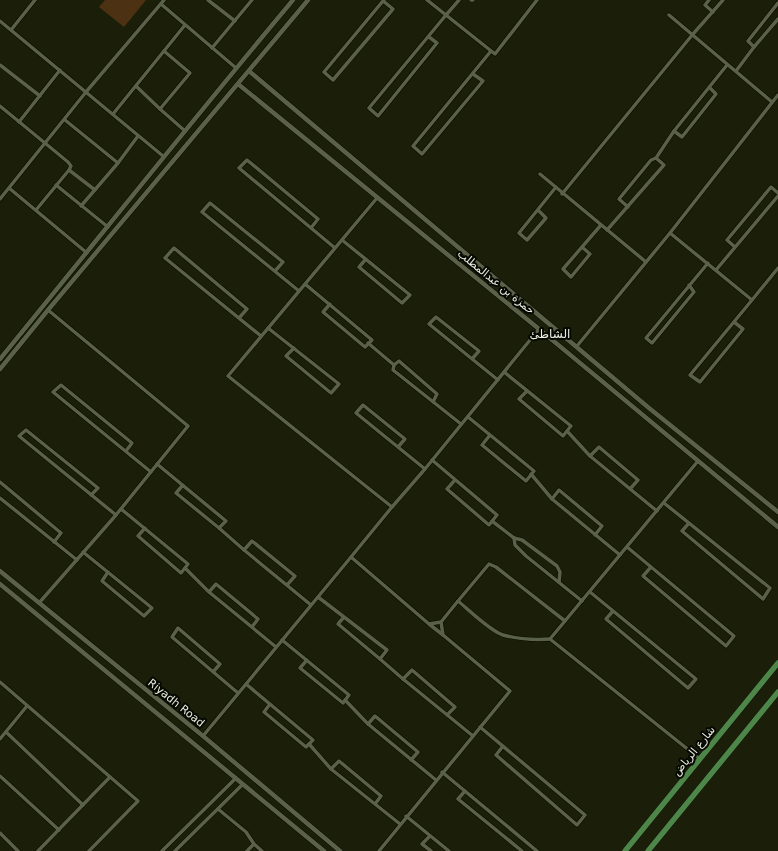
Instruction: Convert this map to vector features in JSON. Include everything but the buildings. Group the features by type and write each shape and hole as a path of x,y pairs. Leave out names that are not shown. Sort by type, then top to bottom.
{"main road":[{"name":"شارع الرياض","path":"625,851 778,663"},
{"path":"648,851 778,692"}],"street":[{"path":"11,30 36,0"},
{"path":"0,199 46,144 86,92 164,0"},
{"path":"208,0 235,21"},
{"path":"212,48 252,0"},
{"path":"0,359 108,227 163,156 293,0"},
{"path":"0,369 308,0"},
{"path":"427,0 495,54 537,0"},
{"path":"428,36 437,43 378,116 369,108 428,36 459,0"},
{"path":"709,0 705,5 713,12"},
{"path":"562,194 693,34 723,0"},
{"path":"383,1 393,9 333,80 324,72 383,1"},
{"path":"754,47 748,41 778,3"},
{"path":"161,4 236,68"},
{"path":"669,15 772,102"},
{"path":"736,71 778,19"},
{"path":"0,21 163,156"},
{"path":"112,114 185,25"},
{"path":"160,109 190,73 164,51"},
{"path":"473,74 483,81 422,154 413,146 491,51"},
{"path":"0,65 40,96"},
{"path":"628,206 619,199 651,160 656,158 674,131 727,65"},
{"path":"19,122 60,70"},
{"name":"حمزة بن عبدالمطلب","path":"249,71 577,346 632,394 778,512"},
{"name":"حمزة بن عبدالمطلب","path":"238,84 624,398 698,462 778,527"},
{"path":"136,86 185,131"},
{"path":"674,131 682,137 716,94 709,87"},
{"path":"577,346 670,233 778,95"},
{"path":"0,106 71,166 36,210"},
{"path":"65,120 118,162"},
{"path":"81,206 138,136"},
{"path":"607,230 664,165 656,158"},
{"path":"311,228 318,219 247,160 239,168 311,228 335,248"},
{"path":"69,170 95,190"},
{"path":"540,174 562,194 646,262"},
{"path":"56,185 108,227"},
{"path":"538,210 546,218 527,240 519,233 556,187"},
{"path":"736,247 727,240 771,187 777,193"},
{"path":"716,270 736,247 777,193 778,187"},
{"path":"9,188 87,253"},
{"path":"377,198 228,376 392,507"},
{"path":"275,272 283,262 210,203 202,212 275,272 299,291"},
{"path":"582,247 590,254 571,277 563,269 582,247 601,225"},
{"path":"670,233 752,300"},
{"path":"342,240 366,259 410,295 402,302 358,267 366,259"},
{"path":"239,318 247,309 174,248 166,258 239,318 261,336"},
{"path":"689,285 694,292 652,343 646,338 689,285 708,263"},
{"path":"734,322 743,329 700,382 690,375 778,268"},
{"path":"305,284 330,304 372,340 365,347 323,312 330,304"},
{"path":"39,603 116,515 188,426 48,310"},
{"path":"472,359 479,351 436,317 429,324 472,359 498,380"},
{"path":"268,328 294,348 338,384 331,393 286,356 294,348"},
{"path":"203,736 425,469 539,329"},
{"path":"368,343 394,365 394,370 462,424"},
{"path":"394,365 399,361 437,394 433,402"},
{"path":"504,372 571,426 563,436 519,399 527,391"},
{"path":"126,451 132,443 60,385 54,392 151,472"},
{"path":"624,398 632,394"},
{"path":"398,447 405,439 363,405 356,413 425,469"},
{"path":"641,413 649,408"},
{"path":"468,416 534,471 526,481 482,445 490,435"},
{"path":"92,495 98,488 38,439 26,430 19,436 116,515"},
{"path":"567,431 590,456 657,511"},
{"path":"590,456 598,447 638,480 630,489"},
{"path":"432,460 497,515 489,525 447,488 455,480"},
{"path":"550,639 698,462"},
{"path":"157,464 226,521 219,528"},
{"path":"531,474 552,499 620,555"},
{"path":"0,482 61,533 54,542"},
{"path":"183,485 176,493 311,605"},
{"path":"552,499 559,490 602,526 595,535"},
{"path":"0,498 76,560"},
{"path":"664,503 770,588 762,598 682,531 688,523"},
{"path":"121,509 145,528 188,564 181,573 138,536 145,528"},
{"path":"492,521 514,538 522,540 557,566 560,572 559,582"},
{"path":"514,538 515,545 526,556 582,601"},
{"path":"244,550 252,541 289,571 295,576 287,585"},
{"path":"627,547 734,636 726,646 643,576 650,567"},
{"path":"83,552 108,572 152,608 144,616 102,581 108,572"},
{"path":"351,557 510,691 442,772 379,851"},
{"path":"429,624 441,622 489,564 496,567 565,621"},
{"path":"185,568 209,592 276,647"},
{"name":"Riyadh Road","path":"0,571 203,736 340,851"},
{"path":"0,584 324,851"},
{"path":"209,592 216,584 258,619 252,627"},
{"path":"590,592 696,679 688,688 606,619 613,611"},
{"path":"318,597 387,650 380,659"},
{"path":"458,601 502,635 532,640 550,639 700,759"},
{"path":"344,617 338,624 473,736"},
{"path":"441,622 443,635"},
{"path":"214,672 220,664 178,628 172,636 238,693"},
{"path":"282,640 307,660 349,695 342,703 300,668 307,660"},
{"path":"403,679 412,670 455,707 447,715"},
{"path":"0,682 138,801 89,851"},
{"path":"246,684 270,704 313,740 306,748 264,712 270,704"},
{"path":"345,700 368,724 436,780"},
{"path":"0,739 27,706"},
{"path":"368,724 375,716 418,752 411,760"},
{"path":"480,727 503,746 585,815 577,825 496,756 503,746"},
{"path":"6,732 83,805"},
{"path":"309,744 331,769 400,824"},
{"path":"331,769 339,761 381,796 375,804"},
{"path":"442,772 537,851"},
{"path":"0,776 59,830"},
{"path":"38,851 110,777"},
{"path":"162,851 236,778"},
{"path":"175,851 243,784"},
{"path":"465,791 458,799 522,851"},
{"path":"218,809 246,832 254,844 262,851"},
{"path":"406,816 449,851"},
{"path":"0,834 18,851"},
{"path":"430,836 422,844 431,851"},
{"path":"247,851 254,844"}],"shaded area":[{"path":"105,0 146,0 124,27 99,7"}],"district":[{"name":"الشاطئ","path":"550,334"}]}
